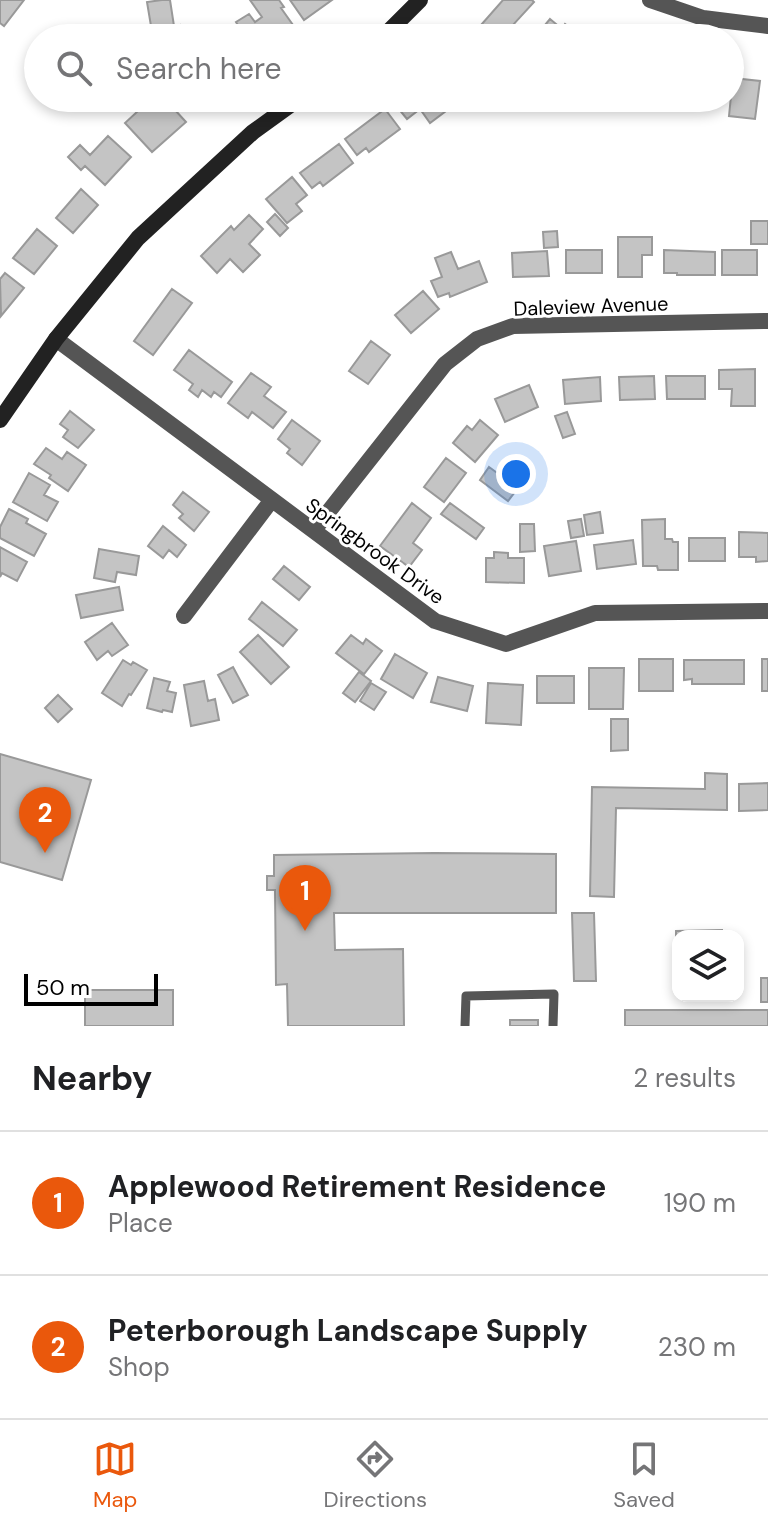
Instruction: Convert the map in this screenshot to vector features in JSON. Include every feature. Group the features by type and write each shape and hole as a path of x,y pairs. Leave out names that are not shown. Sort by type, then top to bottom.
{"street":[{"path":"396,24 420,0"},
{"path":"650,0 703,18 768,26"},
{"path":"0,420 56,339 138,238 253,132 281,112"},
{"name":"Daleview Avenue","path":"314,530 445,364 477,339 513,326 768,321"},
{"name":"Springbrook Drive","path":"56,339 435,621 506,644 595,613 768,611"},
{"path":"184,616 271,501"}],"lane":[{"path":"465,1026 466,996 554,994 553,1026"}],"building":[{"path":"0,0 24,0 4,26 0,23"},
{"path":"170,0 174,24 151,24 147,2"},
{"path":"250,0 279,0 292,24 236,22 249,14 255,22 262,17"},
{"path":"290,0 332,0 304,20"},
{"path":"503,0 534,2 514,24 482,24"},
{"path":"744,79 760,81 755,119 729,116 729,112 744,112"},
{"path":"137,112 177,112 186,122 152,152 125,123"},
{"path":"381,112 387,112 400,129 369,152 366,148 357,155 345,139"},
{"path":"401,112 416,112 407,119"},
{"path":"422,112 445,112 430,123"},
{"path":"108,136 131,157 105,185 85,166 81,170 68,157 80,145 90,155"},
{"path":"339,144 353,163 323,186 320,182 312,188 300,173"},
{"path":"292,177 307,195 296,204 302,211 287,223 266,199"},
{"path":"81,189 98,205 73,233 56,218"},
{"path":"275,214 288,228 280,236 267,222"},
{"path":"249,215 263,229 249,244 260,255 243,272 230,259 217,273 201,256 231,226 234,230"},
{"path":"751,221 768,221 768,244 751,244"},
{"path":"37,229 57,246 34,274 13,258"},
{"path":"557,231 558,247 544,248 543,232"},
{"path":"618,237 652,237 652,255 642,255 642,277 618,277"},
{"path":"566,250 602,250 602,273 566,273"},
{"path":"664,250 715,252 715,275 664,273"},
{"path":"722,250 757,250 757,275 722,275"},
{"path":"547,251 549,276 513,277 512,253"},
{"path":"451,252 458,269 479,261 487,282 450,297 449,293 438,297 431,281 442,277 435,258"},
{"path":"5,273 24,288 1,316 0,279"},
{"path":"172,289 192,303 153,355 134,341"},
{"path":"423,291 439,309 411,333 395,315"},
{"path":"371,341 390,355 368,384 349,371"},
{"path":"189,350 232,382 221,397 214,392 211,397 202,390 198,397 189,390 193,384 174,370"},
{"path":"755,369 755,406 731,406 732,389 719,389 719,370"},
{"path":"251,373 271,387 264,396 286,412 273,428 252,412 248,418 228,403"},
{"path":"654,376 655,399 620,400 619,377"},
{"path":"666,376 705,376 705,399 667,399"},
{"path":"600,377 601,401 565,404 563,380"},
{"path":"529,385 538,407 505,422 495,399"},
{"path":"70,411 94,430 78,448 63,437 68,430 60,424"},
{"path":"567,412 575,434 563,438 555,416"},
{"path":"292,420 320,441 302,465 287,453 290,449 278,439"},
{"path":"480,420 498,435 475,462 453,443 467,426 472,430"},
{"path":"46,448 62,459 67,452 86,465 68,491 34,464"},
{"path":"446,458 466,473 444,502 424,487"},
{"path":"489,467 518,488 508,501 480,480"},
{"path":"29,473 50,485 44,495 58,502 47,521 13,502"},
{"path":"183,492 209,512 194,531 179,518 183,514 173,505"},
{"path":"412,503 431,518 413,543 422,550 409,567 380,546"},
{"path":"450,503 484,528 476,539 441,514"},
{"path":"9,509 46,534 34,556 0,538 0,527"},
{"path":"600,512 603,533 587,535 584,515"},
{"path":"581,519 584,536 571,538 568,521"},
{"path":"665,519 665,539 678,542 678,570 643,566 642,520"},
{"path":"520,524 534,524 535,551 520,552"},
{"path":"163,526 186,545 177,557 169,550 163,558 148,546"},
{"path":"739,532 768,533 768,561 756,562 756,557 739,557"},
{"path":"689,538 725,538 725,561 689,561"},
{"path":"633,540 636,564 597,569 594,545"},
{"path":"576,541 581,571 549,576 544,546"},
{"path":"0,547 27,562 17,581 2,573 0,577"},
{"path":"99,549 139,556 136,575 117,572 115,582 94,578"},
{"path":"494,552 508,553 508,558 524,558 524,583 486,582 486,558 494,558"},
{"path":"284,566 310,587 299,600 273,579"},
{"path":"119,587 123,610 81,618 76,595"},
{"path":"262,602 297,630 283,646 249,619"},
{"path":"112,623 128,645 112,656 108,651 97,660 85,642"},
{"path":"258,635 289,667 271,684 240,652"},
{"path":"351,635 363,644 366,639 382,651 364,674 336,653"},
{"path":"395,654 427,673 413,698 381,679"},
{"path":"639,659 673,659 673,691 639,691"},
{"path":"762,659 768,659 768,691 762,691"},
{"path":"123,660 147,670 122,706 102,693"},
{"path":"684,660 744,660 744,684 692,684 692,679 684,680"},
{"path":"233,667 248,695 233,703 218,675"},
{"path":"589,668 624,668 623,709 589,709"},
{"path":"359,672 371,681 355,702 343,693"},
{"path":"537,676 574,676 574,703 537,703"},
{"path":"438,677 473,686 467,711 431,702"},
{"path":"154,678 170,682 167,691 176,693 172,712 147,708"},
{"path":"204,681 208,701 215,699 219,720 191,726 184,685"},
{"path":"371,683 386,692 374,710 360,701"},
{"path":"488,683 523,685 521,725 486,723"},
{"path":"58,695 72,709 58,722 45,708"},
{"path":"611,719 628,719 628,750 611,751"},
{"path":"0,754 91,780 62,880 0,862"},
{"path":"705,773 727,774 727,810 616,808 614,897 590,896 592,787 705,789"},
{"path":"768,783 768,810 739,811 739,784"},
{"path":"556,854 556,913 334,913 335,950 403,949 404,1026 288,1026 287,984 276,985 275,890 267,890 267,876 274,876 274,855"},
{"path":"572,913 594,913 596,981 574,981"},
{"path":"761,978 768,978 768,1002 761,1002"},
{"path":"85,990 173,990 173,1026 85,1026"},
{"path":"625,1010 768,1010 768,1026 625,1026"},
{"path":"510,1020 538,1020 538,1026 510,1026"}],"place":[{"name":"Peterborough Landscape Supply","path":"45,853"},
{"name":"Applewood Retirement Residence","path":"305,931"}]}
